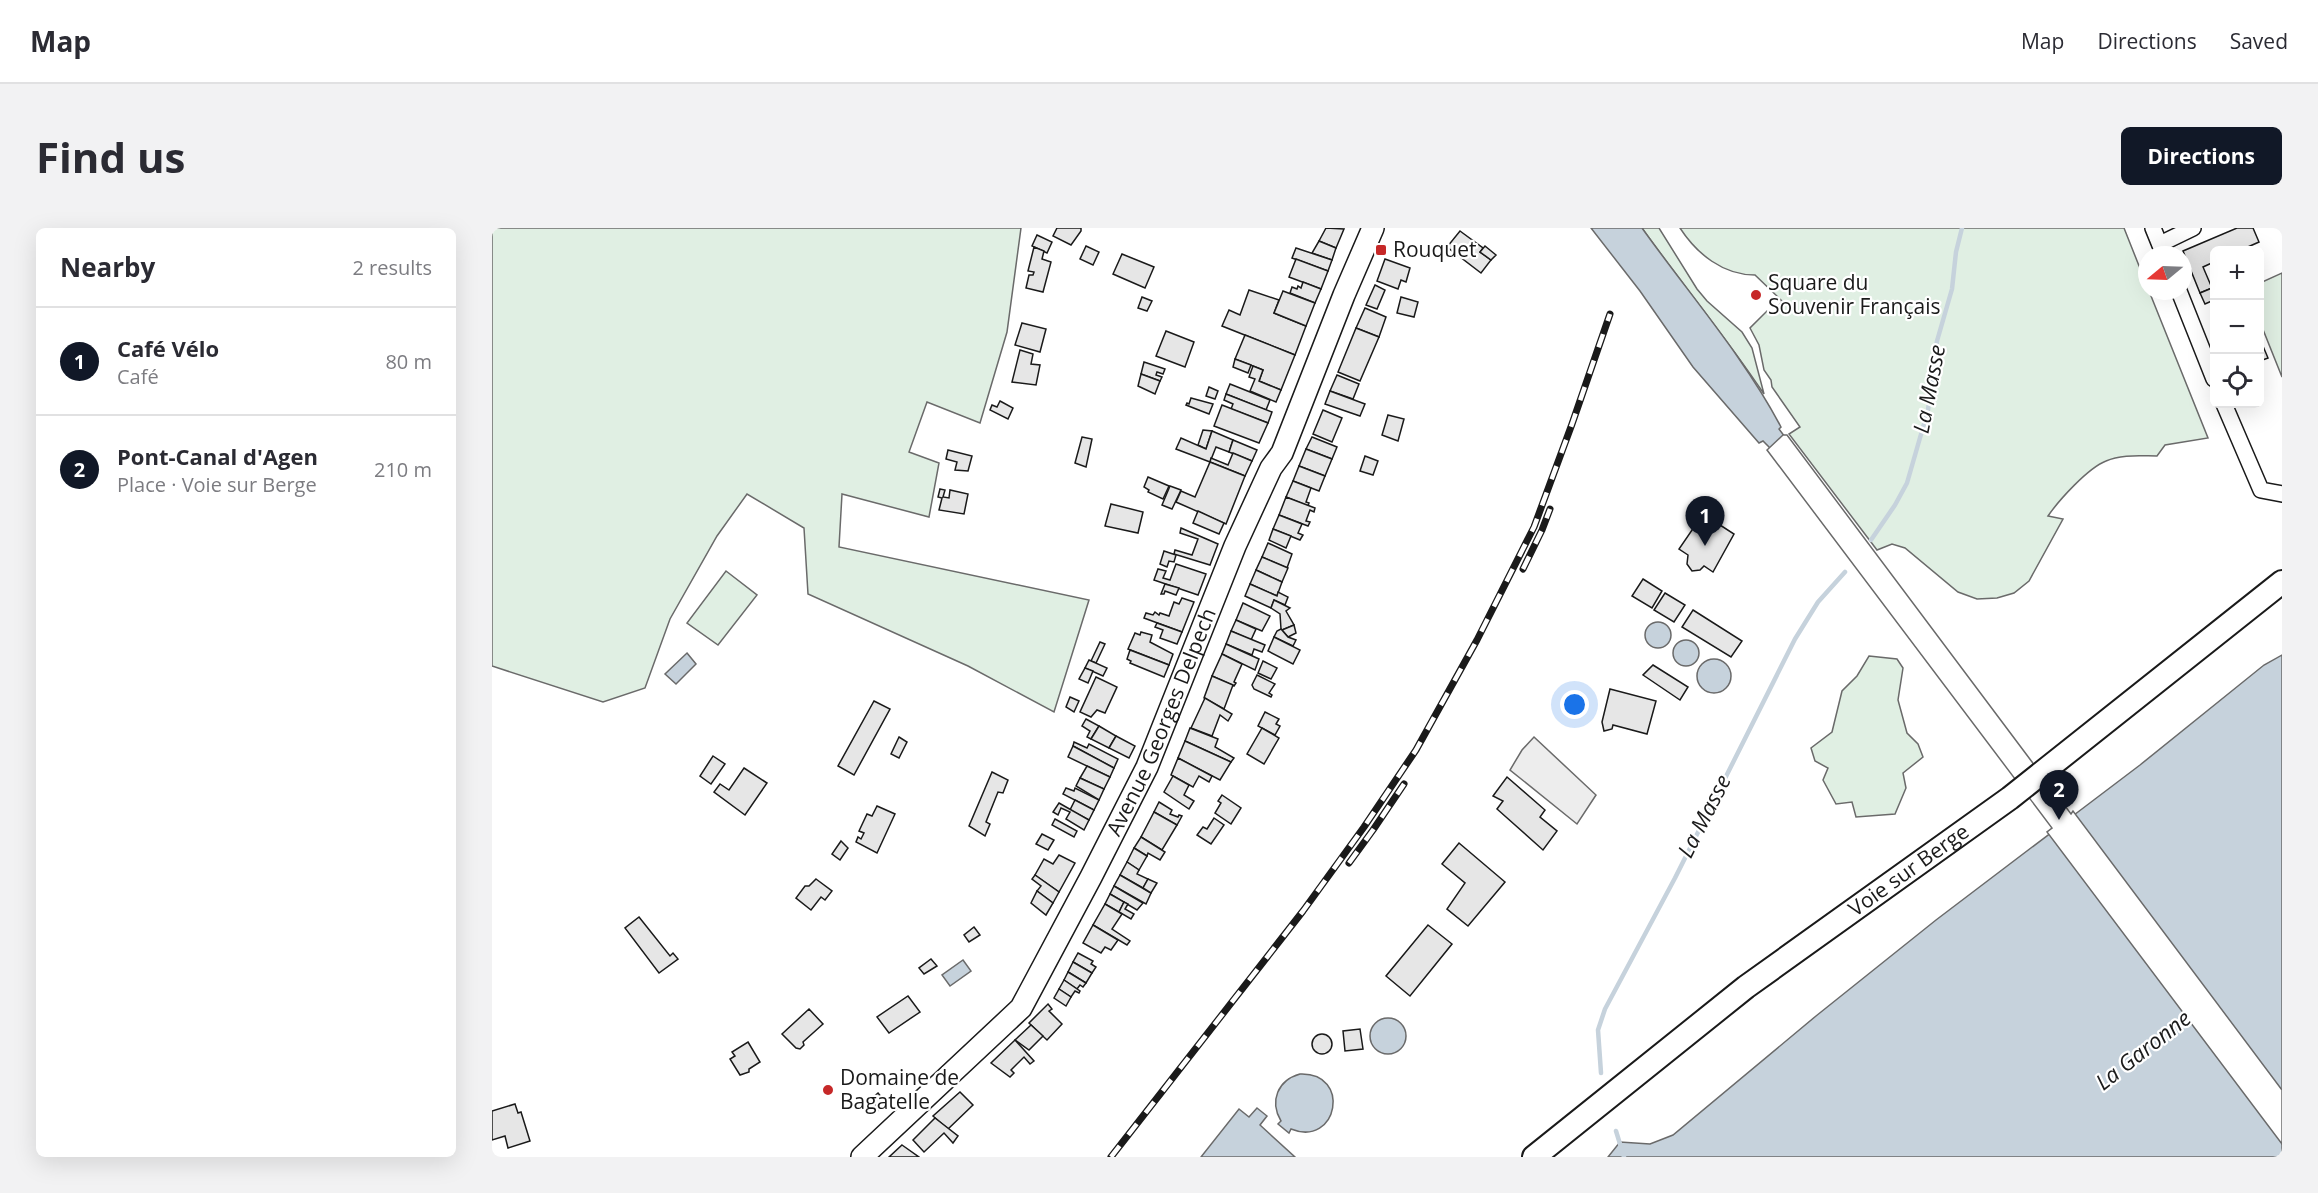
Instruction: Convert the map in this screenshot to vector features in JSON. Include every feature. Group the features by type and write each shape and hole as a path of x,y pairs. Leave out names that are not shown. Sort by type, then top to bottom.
{"main road":[{"name":"Avenue Georges Delpech","path":"862,1157 1021,1008 1091,878 1147,767 1235,546 1271,468 1282,453 1373,228"},
{"name":"Voie sur Berge","path":"1534,1157 1746,987 2010,798 2282,582"}],"street":[{"path":"2153,228 2160,246"},
{"path":"2168,246 2193,228"},
{"path":"2183,300 2210,369"},
{"path":"2226,408 2261,490 2282,494"}],"green space":[{"path":"492,228 1021,228 1007,332 980,423 927,402 909,452 939,463 929,517 842,494 839,547 1089,600 1054,712 968,666 808,594 804,528 747,494 717,536 670,619 645,688 603,702 492,666"},
{"path":"1642,228 1659,228 1697,289 1742,332 1752,348 1764,394 1735,352"},
{"path":"1680,228 2124,228 2138,263 2138,300 2153,300 2208,438 2165,445 2157,456 2118,457 2099,465 2074,485 2048,516 2063,519 2029,581 2014,593 1997,598 1977,599 1958,592 1905,548 1892,544 1877,550 1789,434 1800,427 1772,387 1771,380 1764,370 1759,345 1750,328 1767,311 1774,313 1782,301 1755,275 1743,274 1722,267 1703,254"},
{"path":"2282,273 2282,377 2264,332 2264,281"},
{"path":"726,571 757,595 718,645 687,623"},
{"path":"1869,656 1897,659 1903,668 1898,700 1907,733 1918,744 1923,757 1903,773 1906,788 1895,814 1856,817 1852,802 1836,804 1823,780 1828,768 1815,761 1811,748 1832,732 1842,691 1857,676"}],"shaded area":[{"path":"1534,737 1596,795 1577,824 1510,770 1522,750"}],"water":[{"name":"La Garonne","path":"1591,228 1642,228 1750,375 1781,427 1779,429 2070,818 2264,665 2282,655 2282,1157 1608,1157 1620,1142 1650,1144 1673,1135 1936,920 2056,829 1769,447 1763,441 1759,443 1693,367 1640,291"},
{"path":"1658,622 1667,626 1671,635 1667,644 1658,648 1649,644 1645,635 1649,626"},
{"path":"1686,640 1695,644 1699,653 1695,662 1686,666 1677,662 1673,653 1677,644"},
{"path":"687,653 696,664 676,684 665,674"},
{"path":"1714,659 1726,664 1731,676 1726,688 1714,693 1702,688 1697,676 1702,664"},
{"path":"963,960 971,971 950,986 942,975"},
{"path":"1388,1018 1401,1023 1406,1036 1401,1049 1388,1054 1375,1049 1370,1036 1375,1023"},
{"path":"1300,1074 1316,1077 1327,1084 1332,1096 1333,1108 1328,1119 1320,1128 1307,1132 1291,1129 1289,1133 1278,1124 1281,1121 1277,1113 1276,1099 1281,1086"},
{"path":"1257,1108 1267,1116 1260,1125 1295,1157 1201,1157 1239,1109 1249,1117"}],"pier":[{"path":"1783,435 1787,435 2071,814 2073,811 2282,1090 2282,1144 2047,832 2052,828 1767,450"}],"building":[{"path":"1057,228 1081,228 1081,231 1071,245 1053,236"},
{"path":"1326,228 1344,229 1336,248 1319,241"},
{"path":"2237,228 2253,228 2259,242 2250,246 2210,246 2210,264 2203,267 2210,289 2200,293 2192,273 2192,247"},
{"path":"1460,231 1483,248 1480,252 1491,260 1481,273 1447,247"},
{"path":"1037,235 1052,242 1047,253 1032,246"},
{"path":"1319,241 1336,248 1332,260 1312,253"},
{"path":"1086,246 1099,252 1093,265 1080,259"},
{"path":"1485,246 1496,255 1491,260 1480,252"},
{"path":"1034,247 1044,251 1042,259 1051,262 1043,292 1026,288 1029,275 1033,275 1034,272 1028,271"},
{"path":"1296,248 1332,260 1328,271 1292,258"},
{"path":"1122,254 1154,267 1145,288 1113,274"},
{"path":"1296,259 1328,271 1321,289 1289,277"},
{"path":"1385,259 1410,268 1406,282 1401,280 1398,289 1377,281"},
{"path":"1303,282 1321,289 1315,303 1290,293 1292,287 1301,288"},
{"path":"1375,285 1385,290 1377,309 1366,305"},
{"path":"2210,289 2210,302 2205,304 2200,293"},
{"path":"1249,290 1279,300 1274,313 1306,326 1295,355 1222,326 1229,310 1240,315"},
{"path":"1283,291 1315,303 1306,326 1274,313"},
{"path":"1142,297 1152,301 1147,311 1138,308"},
{"path":"1401,297 1418,302 1414,317 1397,313"},
{"path":"1365,308 1386,317 1379,337 1356,328"},
{"path":"1022,323 1046,329 1040,352 1015,345"},
{"path":"1356,328 1379,337 1360,381 1338,372"},
{"path":"1166,331 1194,342 1185,367 1156,356"},
{"path":"1245,335 1295,355 1281,390 1259,381 1263,370 1235,359"},
{"path":"1020,350 1033,354 1031,364 1040,365 1036,385 1012,382"},
{"path":"1235,359 1251,365 1248,373 1233,367"},
{"path":"1144,362 1165,369 1163,374 1157,372 1156,375 1162,377 1160,381 1141,374"},
{"path":"1253,366 1263,370 1259,381 1281,390 1276,402 1250,391 1255,379 1249,377"},
{"path":"1141,374 1160,381 1155,394 1138,386"},
{"path":"1337,375 1359,384 1353,399 1330,391"},
{"path":"1230,384 1270,400 1266,410 1226,394"},
{"path":"1209,387 1218,391 1215,399 1206,396"},
{"path":"1330,391 1365,404 1360,416 1325,404"},
{"path":"1226,394 1272,412 1268,423 1231,409 1233,404 1224,400"},
{"path":"1191,398 1213,404 1209,414 1186,405 1189,404"},
{"path":"1000,401 1013,408 1008,419 990,410 992,405 997,407"},
{"path":"1222,405 1268,423 1259,443 1214,426"},
{"path":"1323,410 1342,418 1332,442 1313,434"},
{"path":"1388,415 1404,419 1398,441 1382,435"},
{"path":"1203,430 1212,431 1206,449 1198,445"},
{"path":"1212,431 1233,440 1229,452 1216,447 1210,462 1176,449 1181,438 1206,449"},
{"path":"1082,437 1092,439 1086,467 1075,463"},
{"path":"1312,437 1337,447 1332,459 1306,449"},
{"path":"1233,440 1257,450 1252,461 1229,452"},
{"path":"1306,449 1332,459 1325,476 1299,466"},
{"path":"948,450 972,456 968,471 955,470 957,462 946,459"},
{"path":"1233,453 1252,461 1245,476 1210,462 1211,458 1228,465"},
{"path":"1365,456 1378,461 1373,475 1360,471"},
{"path":"1210,462 1245,476 1226,524 1176,502 1181,491 1195,497"},
{"path":"1299,466 1325,476 1319,491 1293,481"},
{"path":"1148,477 1169,486 1163,499 1148,492 1149,490 1144,487"},
{"path":"1293,481 1311,488 1306,502 1309,503 1308,506 1286,497"},
{"path":"1170,486 1181,490 1172,509 1162,505"},
{"path":"940,489 945,490 943,497 949,498 950,490 968,494 964,514 939,510 942,498 938,497"},
{"path":"1286,497 1315,508 1314,512 1310,510 1306,521 1310,522 1308,526 1279,515"},
{"path":"1111,504 1143,512 1138,533 1105,526"},
{"path":"1198,511 1224,523 1219,534 1193,523"},
{"path":"1703,514 1734,534 1713,572 1704,566 1700,570 1692,571 1687,564 1688,555 1679,549"},
{"path":"1279,515 1302,524 1298,533 1303,535 1300,540 1273,529"},
{"path":"1181,528 1218,544 1210,565 1174,554 1175,550 1192,555 1198,539 1180,533"},
{"path":"1273,529 1291,536 1286,548 1269,540"},
{"path":"1268,543 1292,554 1287,568 1262,557"},
{"path":"1164,551 1176,555 1174,562 1169,561 1167,567 1160,564"},
{"path":"1262,557 1288,568 1282,582 1256,570"},
{"path":"1176,564 1206,574 1198,595 1154,580 1158,569 1166,571 1163,578 1170,580"},
{"path":"1256,570 1282,582 1277,596 1250,584"},
{"path":"1643,579 1662,591 1652,608 1632,596"},
{"path":"1165,584 1179,588 1176,595 1165,591 1161,594"},
{"path":"1250,584 1277,596 1278,592 1288,597 1285,605 1274,600 1271,608 1245,596"},
{"path":"1665,593 1685,605 1674,622 1654,610"},
{"path":"1182,598 1194,602 1182,632 1144,618 1146,613 1153,615 1155,612 1169,616 1174,602 1179,604"},
{"path":"1274,600 1290,608 1286,611 1294,625 1281,629 1280,614 1271,608"},
{"path":"1243,603 1270,616 1262,631 1236,620"},
{"path":"1693,610 1742,641 1731,657 1682,627"},
{"path":"1236,620 1256,629 1251,640 1231,631"},
{"path":"1157,623 1182,632 1177,644 1160,638 1163,630 1155,627"},
{"path":"1294,625 1296,633 1288,637 1282,630"},
{"path":"1281,629 1288,637 1296,640 1293,646 1274,637"},
{"path":"1231,631 1265,645 1262,652 1254,649 1252,655 1226,644"},
{"path":"1141,632 1152,635 1150,642 1173,654 1169,665 1128,649 1135,633 1140,635"},
{"path":"1274,637 1300,650 1293,664 1268,651"},
{"path":"1100,642 1105,644 1096,663 1091,661"},
{"path":"1226,644 1259,659 1255,670 1222,654"},
{"path":"1130,650 1169,665 1164,677 1130,663 1131,661 1127,659"},
{"path":"1222,654 1242,664 1234,686 1212,676"},
{"path":"1089,660 1107,668 1103,676 1085,668"},
{"path":"1263,661 1277,668 1271,679 1258,673"},
{"path":"1653,665 1688,687 1680,700 1643,675"},
{"path":"1085,668 1093,671 1088,683 1079,679"},
{"path":"1257,675 1275,684 1269,693 1271,697 1254,689 1252,685"},
{"path":"1212,676 1233,685 1224,709 1204,698"},
{"path":"1096,677 1117,687 1105,713 1097,710 1091,717 1080,712"},
{"path":"1610,689 1656,701 1647,734 1613,725 1612,729 1604,731 1602,722"},
{"path":"1070,697 1079,701 1074,712 1066,707"},
{"path":"1205,698 1232,714 1228,721 1220,715 1212,736 1191,728"},
{"path":"874,701 890,709 854,775 838,766"},
{"path":"1265,712 1279,719 1276,724 1280,726 1275,735 1258,726"},
{"path":"1086,719 1099,726 1091,739 1087,737 1090,731 1082,726"},
{"path":"1099,726 1116,736 1109,748 1091,739"},
{"path":"1190,728 1218,739 1215,747 1234,758 1231,762 1185,741"},
{"path":"1262,728 1279,738 1264,764 1247,754"},
{"path":"1116,736 1135,746 1129,758 1109,748"},
{"path":"899,737 907,742 899,758 891,754"},
{"path":"1185,741 1231,762 1220,780 1178,758"},
{"path":"1074,742 1087,748 1089,744 1118,759 1114,768 1073,746"},
{"path":"1073,746 1114,768 1110,777 1068,757"},
{"path":"713,756 725,764 711,784 700,776"},
{"path":"1178,758 1212,776 1209,782 1199,776 1193,787 1171,775"},
{"path":"1087,766 1110,777 1104,789 1080,778"},
{"path":"744,768 767,783 745,815 714,792 720,784 729,790"},
{"path":"992,772 1008,780 1003,793 998,792 986,822 990,824 985,836 969,826"},
{"path":"1173,776 1189,785 1184,795 1194,801 1189,809 1164,792"},
{"path":"1507,777 1545,810 1540,817 1557,831 1543,850 1497,809 1503,801 1493,796"},
{"path":"1080,778 1104,789 1099,800 1076,786"},
{"path":"1066,788 1074,791 1075,788 1099,800 1094,810 1063,794"},
{"path":"1222,795 1241,808 1231,824 1215,813 1221,803 1218,801"},
{"path":"1075,800 1094,810 1089,820 1070,810"},
{"path":"1159,802 1172,810 1170,814 1182,816 1177,825 1154,812"},
{"path":"1059,803 1089,820 1084,830 1066,819 1070,812 1061,808 1058,815 1053,812"},
{"path":"877,806 895,814 877,853 856,842 858,837 861,839 864,833 859,831 867,814 872,816"},
{"path":"1154,812 1177,825 1162,850 1141,837"},
{"path":"1214,818 1224,825 1211,844 1197,835 1203,827 1207,829"},
{"path":"1055,819 1077,831 1074,837 1052,825"},
{"path":"1042,834 1054,840 1048,850 1036,844"},
{"path":"1141,837 1165,852 1160,860 1148,853 1147,856 1134,848"},
{"path":"841,841 848,848 840,860 832,854"},
{"path":"1459,843 1505,882 1468,926 1447,909 1465,883 1442,864"},
{"path":"1134,848 1147,856 1139,870 1127,862"},
{"path":"1059,855 1075,863 1059,892 1035,875 1044,859 1053,864"},
{"path":"1127,862 1139,870 1137,874 1148,879 1143,888 1120,875"},
{"path":"1035,875 1059,892 1053,903 1037,891 1041,886 1032,879"},
{"path":"1120,875 1151,893 1146,904 1114,886"},
{"path":"816,879 832,891 825,900 821,897 811,910 796,898 805,886 809,886"},
{"path":"1148,879 1157,883 1151,893 1143,888"},
{"path":"1114,886 1143,903 1137,910 1110,894"},
{"path":"1037,891 1053,903 1046,915 1031,903"},
{"path":"1110,894 1124,902 1119,912 1105,904"},
{"path":"1124,902 1128,904 1125,909 1134,914 1131,919 1119,912"},
{"path":"1105,904 1122,914 1112,929 1130,941 1127,945 1093,925"},
{"path":"639,917 670,956 673,953 678,959 659,973 625,928"},
{"path":"1093,925 1118,940 1111,950 1105,947 1101,953 1083,943"},
{"path":"1428,925 1452,944 1410,996 1386,976"},
{"path":"974,927 980,935 969,942 964,935"},
{"path":"1078,953 1093,961 1091,964 1096,967 1092,973 1073,962"},
{"path":"931,959 937,966 924,974 919,968"},
{"path":"1073,962 1092,973 1086,983 1068,972"},
{"path":"1068,972 1086,983 1083,987 1080,985 1077,989 1064,980"},
{"path":"1064,980 1080,991 1079,993 1075,991 1071,997 1059,989"},
{"path":"1059,989 1071,997 1066,1006 1054,998"},
{"path":"908,996 920,1012 889,1033 877,1017"},
{"path":"1048,1004 1052,1009 1049,1011 1062,1024 1047,1040 1029,1023"},
{"path":"809,1009 823,1024 803,1042 804,1045 800,1049 796,1048 782,1034"},
{"path":"1031,1025 1043,1036 1029,1050 1015,1040"},
{"path":"1360,1029 1363,1049 1345,1051 1343,1031"},
{"path":"1322,1034 1329,1037 1332,1044 1329,1051 1322,1054 1315,1051 1312,1044 1315,1037"},
{"path":"1015,1040 1034,1061 1030,1064 1024,1057 1011,1070 1014,1073 1010,1077 991,1063"},
{"path":"748,1042 760,1062 749,1069 749,1072 740,1075 730,1059 735,1056 732,1052"},
{"path":"960,1092 973,1105 948,1129 933,1116"},
{"path":"878,1093 886,1103 879,1110 871,1099"},
{"path":"515,1104 518,1113 521,1112 530,1141 508,1148 505,1136 492,1140 492,1111"},
{"path":"935,1118 958,1136 953,1143 944,1133 924,1152 913,1140"},
{"path":"902,1145 919,1157 889,1157"}],"waterway":[{"name":"La Masse","path":"1871,540 1907,483 1928,410 1937,341 1952,289 1956,252 1962,228"},
{"name":"La Masse","path":"1601,1073 1598,1030 1605,1009 1675,878 1795,639 1818,602 1845,572"},
{"name":"La Masse","path":"1616,1131 1624,1157"}],"railway":[{"path":"1111,1157 1303,911 1416,750 1477,640 1534,527 1610,314"},
{"path":"1523,569 1550,509"},
{"path":"1349,863 1404,784"}],"place":[{"name":"Rouquet","path":"1381,250"},
{"name":"Square du Souvenir Français","path":"1756,295"},
{"name":"Café Vélo","path":"1705,546"},
{"name":"Pont-Canal d'Agen","path":"2059,820"},
{"name":"Domaine de Bagatelle","path":"828,1090"}]}
